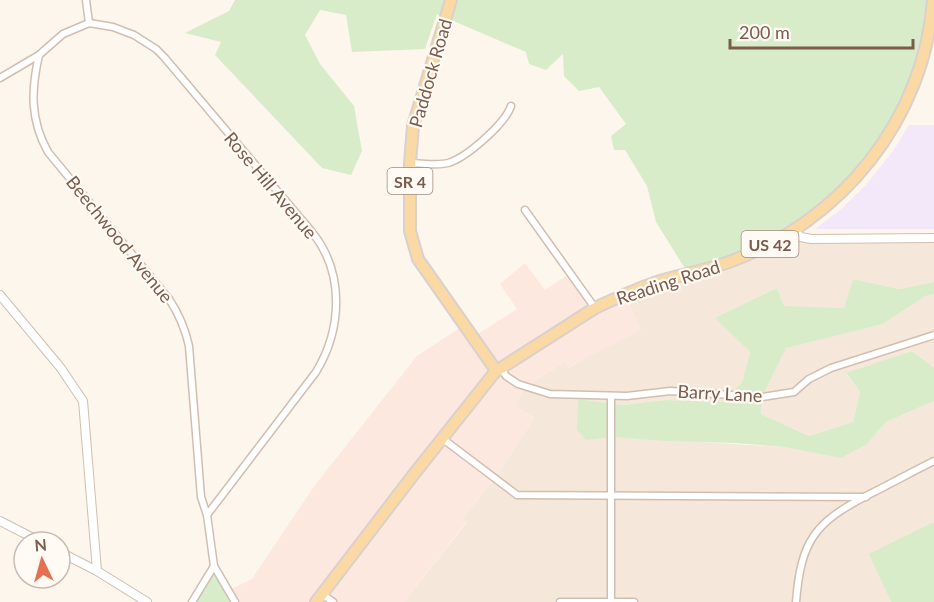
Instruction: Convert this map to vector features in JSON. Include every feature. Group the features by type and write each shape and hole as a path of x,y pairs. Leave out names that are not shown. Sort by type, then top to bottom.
{"main road":[{"name":"Paddock Road","path":"451,0 416,112 410,163 410,231 415,251 498,370"},
{"name":"Reading Road","path":"319,598 414,474 498,370 595,308 655,283 730,262 793,231 823,209 849,185 893,129 915,81 926,45 933,0"}],"street":[{"path":"0,78 39,55 56,39 89,23 87,1"},
{"name":"Rose Hill Avenue","path":"89,23 113,27 134,35 164,57 315,236 323,249 334,280 336,322 323,360 207,515"},
{"name":"Beechwood Avenue","path":"39,55 32,102 34,120 42,142 169,299 182,321 189,346 201,497 207,515 214,566"},
{"path":"410,163 440,164 461,157 486,136 508,113 511,106"},
{"path":"525,210 595,308"},
{"path":"793,231 801,237 811,239 934,238"},
{"path":"0,295 60,367 83,400 97,571"},
{"name":"Barry Lane","path":"498,370 518,384 539,392 637,396 670,391 762,397 794,392 809,379 831,368 934,335"},
{"path":"611,396 611,602"},
{"path":"443,439 517,495 866,497"},
{"path":"796,602 799,571 813,538 836,513 934,461"},
{"path":"0,521 17,530"},
{"path":"72,558 147,602"},
{"path":"192,602 214,566 235,602"},
{"path":"319,598 333,602"},
{"path":"560,602 634,602"}],"shaded area":[{"path":"909,125 934,125 934,229 815,229 840,210 865,186 893,151"},
{"path":"793,231 801,237 934,238 934,282 899,289 853,279 845,308 784,307 777,288 716,318 750,352 742,382 722,402 665,400 622,405 578,399 612,437 785,447 867,444 886,422 934,401 934,523 870,554 891,602 404,602 467,522 463,518 495,478 534,418 515,406 525,387 564,362 569,368 583,359 626,294"},
{"path":"525,263 545,290 570,273 595,308 626,294 641,330 568,368 564,362 525,387 515,406 534,418 495,478 463,518 467,521 404,602 235,602 229,590 252,579 315,485 417,356 464,325 473,337 517,309 500,284"},
{"path":"934,294 934,368 912,351 846,374 860,392 853,422 809,436 761,414 762,397 786,347 883,324 925,295"}],"green space":[{"path":"235,0 933,0 908,98 866,167 793,231 689,275 656,222 647,186 625,150 614,150 611,136 626,124 599,87 579,91 564,76 563,54 546,70 529,64 526,52 437,14 425,49 352,52 346,15 320,10 305,35 320,64 354,106 362,151 351,175 322,168 215,55 221,42 185,33 229,11"},
{"path":"853,279 899,289 934,282 934,294 925,296 883,324 786,348 762,397 761,414 809,436 853,422 860,392 846,373 912,351 934,368 934,401 886,422 867,444 841,458 785,447 735,443 612,437 586,440 577,430 578,399 622,405 665,400 722,402 742,382 750,352 715,318 777,288 784,306 844,308"},
{"path":"934,523 934,602 891,602 869,554"},
{"path":"214,566 235,602 192,602"}]}
